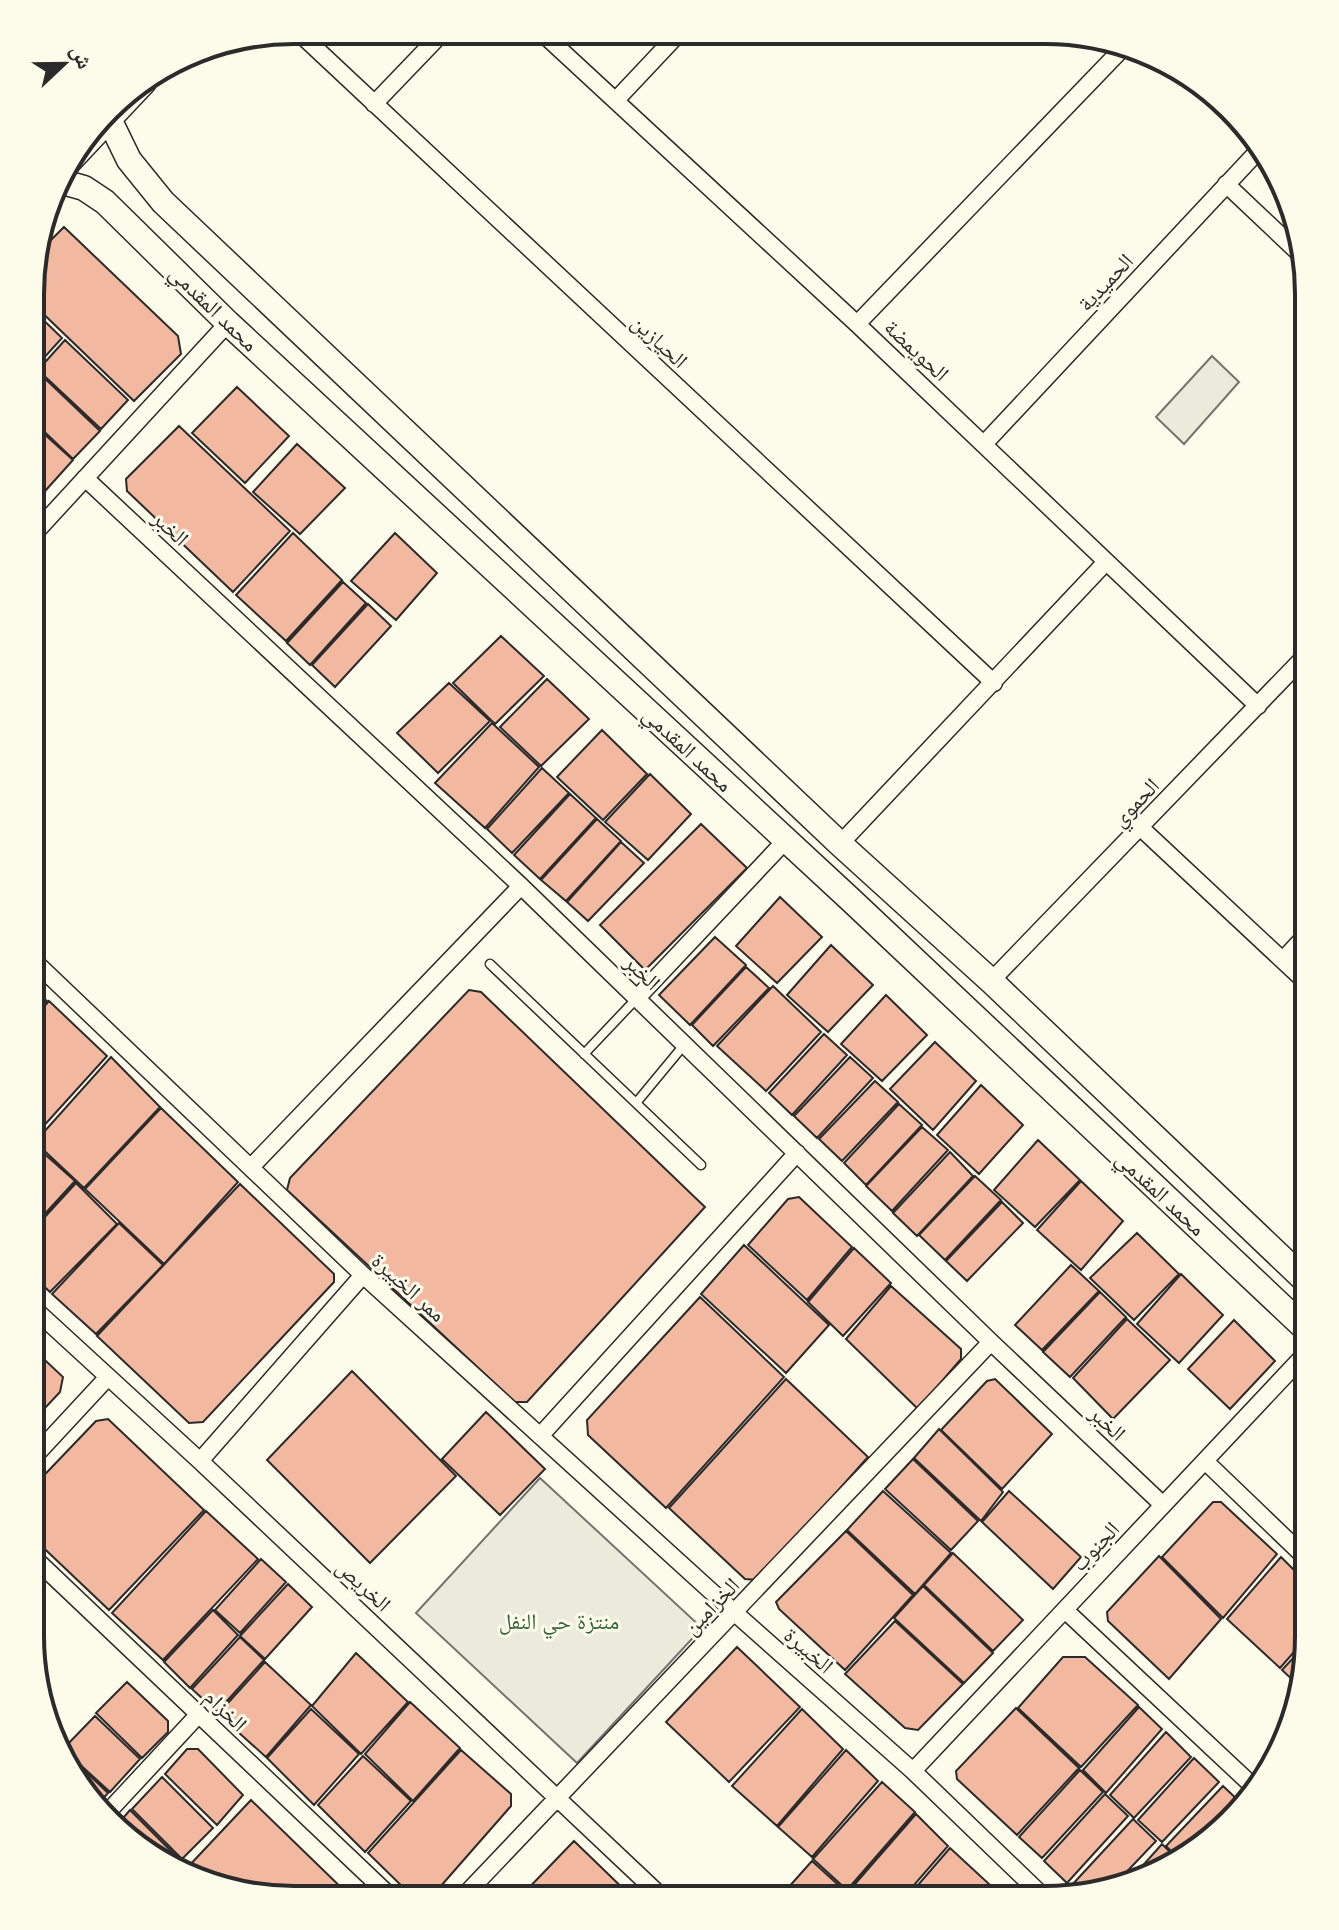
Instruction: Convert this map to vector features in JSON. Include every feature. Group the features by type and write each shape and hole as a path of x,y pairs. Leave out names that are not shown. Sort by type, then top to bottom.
{"street":[{"path":"616,100 668,44"},
{"name":"الحيازين","path":"312,45 994,683"},
{"path":"374,104 431,45"},
{"name":"الحويمضة","path":"555,45 857,324 1258,706"},
{"path":"857,324 1116,55"},
{"name":"محمد المقدمي","path":"111,124 129,160 163,202 840,844 1294,1260"},
{"name":"الحميدية","path":"984,444 1253,156"},
{"name":"محمد المقدمي","path":"70,184 84,188 105,202 131,226 228,323 851,900 1294,1318"},
{"path":"1226,184 1289,244"},
{"path":"131,226 163,202"},
{"path":"44,523 228,323"},
{"name":"الخبر","path":"85,478 638,997 991,1342 1163,1505"},
{"path":"840,844 1105,563"},
{"name":"الحموي","path":"991,981 1295,667"},
{"path":"1141,828 1295,971"},
{"path":"638,997 786,840"},
{"path":"851,900 874,875"},
{"path":"44,970 252,1166 521,886"},
{"path":"1283,960 1295,948"},
{"path":"540,1436 797,1153"},
{"name":"ممر الخبيرة","path":"252,1166 363,1275 540,1436"},
{"path":"200,1461 363,1275"},
{"name":"الخريص","path":"44,1318 200,1461 650,1886"},
{"name":"الخزامين","path":"473,1886 991,1342"},
{"name":"الجنوب","path":"913,1771 1294,1366"},
{"path":"44,1446 107,1378"},
{"name":"الخبيرة","path":"540,1436 913,1771 1032,1886"},
{"path":"1205,1461 1294,1547"},
{"name":"الخزام","path":"44,1567 379,1886"},
{"path":"1066,1611 1248,1782"},
{"path":"112,1807 199,1714"}],"lane":[{"path":"490,964 701,1165"},
{"path":"584,1054 638,997"},
{"path":"636,1103 685,1044"}],"green space":[{"path":"1212,356 1239,382 1184,444 1156,417"},
{"name":"منتزة حي النفل","path":"540,1478 702,1628 577,1763 416,1613"}],"building":[{"path":"64,227 178,336 181,354 134,401 44,315 46,262 51,240"},
{"path":"44,321 62,338 44,358"},
{"path":"65,340 128,400 101,429 44,376 44,363"},
{"path":"44,378 100,431 73,459 44,431"},
{"path":"237,387 289,436 245,483 192,433"},
{"path":"179,426 290,531 233,592 127,491 126,479"},
{"path":"44,434 73,460 46,490 44,488"},
{"path":"297,444 345,488 300,534 253,492"},
{"path":"293,533 342,580 286,641 236,595"},
{"path":"395,533 437,573 396,620 351,581"},
{"path":"343,582 366,603 310,665 287,643"},
{"path":"368,604 391,626 335,687 312,665"},
{"path":"501,636 544,676 495,724 453,683"},
{"path":"547,679 589,719 541,766 500,727"},
{"path":"449,683 490,721 438,773 397,733"},
{"path":"492,723 539,767 485,828 435,783"},
{"path":"602,730 647,774 603,820 557,777"},
{"path":"542,768 569,793 512,853 487,829"},
{"path":"650,774 691,814 648,860 605,822"},
{"path":"570,794 596,818 540,879 514,855"},
{"path":"597,819 621,841 566,901 541,880"},
{"path":"701,824 747,868 645,970 600,925"},
{"path":"621,842 644,863 588,921 567,902"},
{"path":"780,897 822,937 777,983 736,946"},
{"path":"715,937 746,965 690,1025 659,995"},
{"path":"831,945 873,985 828,1032 787,995"},
{"path":"746,967 769,988 713,1046 692,1025"},
{"path":"773,986 821,1032 766,1091 717,1046"},
{"path":"469,990 481,992 705,1207 527,1402 515,1402 287,1190 290,1178"},
{"path":"886,995 927,1035 882,1081 841,1044"},
{"path":"49,1001 107,1056 44,1126 44,1007"},
{"path":"824,1034 847,1055 792,1115 769,1093"},
{"path":"935,1042 976,1081 933,1130 890,1089"},
{"path":"111,1057 160,1107 84,1188 44,1150 44,1132"},
{"path":"850,1057 873,1078 817,1138 794,1116"},
{"path":"875,1081 898,1102 842,1161 819,1139"},
{"path":"981,1085 1023,1125 979,1174 937,1135"},
{"path":"899,1104 922,1125 866,1185 844,1163"},
{"path":"161,1108 238,1182 164,1264 85,1189"},
{"path":"922,1127 948,1150 892,1211 866,1186"},
{"path":"1038,1140 1080,1180 1035,1227 994,1190"},
{"path":"950,1152 973,1176 917,1236 893,1213"},
{"path":"44,1154 75,1181 44,1215"},
{"path":"975,1176 1001,1200 945,1260 919,1235"},
{"path":"1081,1181 1123,1221 1081,1270 1037,1230"},
{"path":"76,1183 117,1224 50,1292 44,1286 44,1218"},
{"path":"240,1184 334,1274 334,1282 203,1422 189,1423 97,1336"},
{"path":"799,1197 852,1247 807,1300 748,1245 788,1199"},
{"path":"1002,1202 1023,1223 967,1281 946,1261"},
{"path":"119,1223 163,1265 96,1334 52,1294"},
{"path":"1137,1233 1179,1274 1134,1320 1090,1278"},
{"path":"744,1245 829,1325 786,1373 701,1294"},
{"path":"854,1248 891,1283 843,1336 808,1302"},
{"path":"1071,1265 1099,1291 1042,1350 1015,1325"},
{"path":"1181,1274 1223,1315 1179,1363 1137,1324"},
{"path":"891,1286 961,1349 961,1359 918,1409 846,1339"},
{"path":"1100,1292 1126,1317 1070,1377 1043,1352"},
{"path":"700,1297 784,1377 666,1508 588,1435 587,1420"},
{"path":"1127,1319 1170,1360 1113,1419 1073,1378"},
{"path":"1234,1320 1275,1361 1230,1409 1188,1369"},
{"path":"44,1359 63,1377 60,1392 44,1409"},
{"path":"352,1371 456,1476 370,1563 267,1460"},
{"path":"786,1379 868,1457 758,1580 745,1579 669,1508"},
{"path":"995,1379 1052,1434 1002,1489 941,1430 987,1381"},
{"path":"486,1412 545,1469 500,1515 442,1459"},
{"path":"108,1419 204,1510 109,1610 44,1548 44,1475 96,1421"},
{"path":"939,1429 1003,1492 981,1521 914,1458"},
{"path":"913,1459 978,1521 951,1550 885,1489"},
{"path":"883,1491 951,1553 915,1594 847,1530"},
{"path":"1009,1491 1081,1557 1053,1589 982,1522"},
{"path":"1213,1502 1221,1502 1277,1554 1223,1618 1162,1557"},
{"path":"206,1511 258,1559 163,1660 112,1613"},
{"path":"846,1531 913,1595 845,1670 779,1609 776,1602"},
{"path":"953,1553 1023,1620 993,1651 924,1585"},
{"path":"1159,1556 1221,1619 1169,1679 1108,1621 1107,1612"},
{"path":"1281,1557 1294,1570 1294,1652 1280,1668 1227,1619"},
{"path":"261,1559 286,1582 240,1633 215,1610"},
{"path":"288,1584 312,1607 265,1659 240,1636"},
{"path":"923,1586 993,1653 964,1683 894,1618"},
{"path":"213,1610 238,1635 190,1688 164,1662"},
{"path":"895,1621 963,1684 918,1730 905,1728 845,1674"},
{"path":"240,1637 264,1660 217,1712 192,1689"},
{"path":"737,1647 800,1707 729,1782 666,1722"},
{"path":"356,1653 408,1702 361,1754 312,1706"},
{"path":"1063,1657 1085,1657 1138,1705 1081,1767 1018,1708"},
{"path":"1293,1658 1291,1678 1282,1670"},
{"path":"265,1662 311,1705 266,1757 218,1714"},
{"path":"127,1682 168,1721 168,1732 142,1758 96,1713"},
{"path":"410,1702 460,1748 413,1801 365,1754"},
{"path":"1139,1707 1162,1729 1106,1793 1083,1770"},
{"path":"1016,1708 1079,1768 1017,1835 957,1779 956,1771"},
{"path":"311,1709 359,1754 314,1805 267,1758"},
{"path":"802,1709 843,1749 777,1826 732,1786"},
{"path":"95,1716 140,1759 110,1792 80,1765 69,1743"},
{"path":"1166,1732 1191,1757 1134,1818 1110,1795"},
{"path":"187,1749 198,1749 243,1795 217,1825 165,1774"},
{"path":"461,1750 511,1794 511,1806 441,1886 402,1886 368,1853"},
{"path":"846,1750 878,1781 812,1857 778,1827"},
{"path":"363,1756 411,1801 365,1852 318,1805"},
{"path":"1194,1758 1219,1782 1162,1842 1138,1820"},
{"path":"82,1769 108,1793 104,1797"},
{"path":"1080,1770 1103,1792 1042,1858 1019,1837"},
{"path":"162,1777 213,1828 182,1859 132,1809"},
{"path":"882,1782 915,1812 850,1886 843,1886 813,1859"},
{"path":"1223,1786 1235,1798 1210,1824 1184,1844 1171,1851 1166,1846"},
{"path":"1105,1794 1128,1816 1067,1883 1044,1861"},
{"path":"251,1800 340,1886 262,1884 229,1877 191,1864"},
{"path":"130,1810 175,1855 142,1834 123,1818"},
{"path":"916,1814 948,1846 913,1886 853,1886"},
{"path":"1133,1819 1156,1841 1127,1872 1073,1884"},
{"path":"574,1841 621,1886 531,1886"},
{"path":"1162,1844 1170,1852 1155,1860 1142,1867"},
{"path":"950,1848 991,1886 917,1886"},
{"path":"812,1861 840,1886 790,1886"}]}
